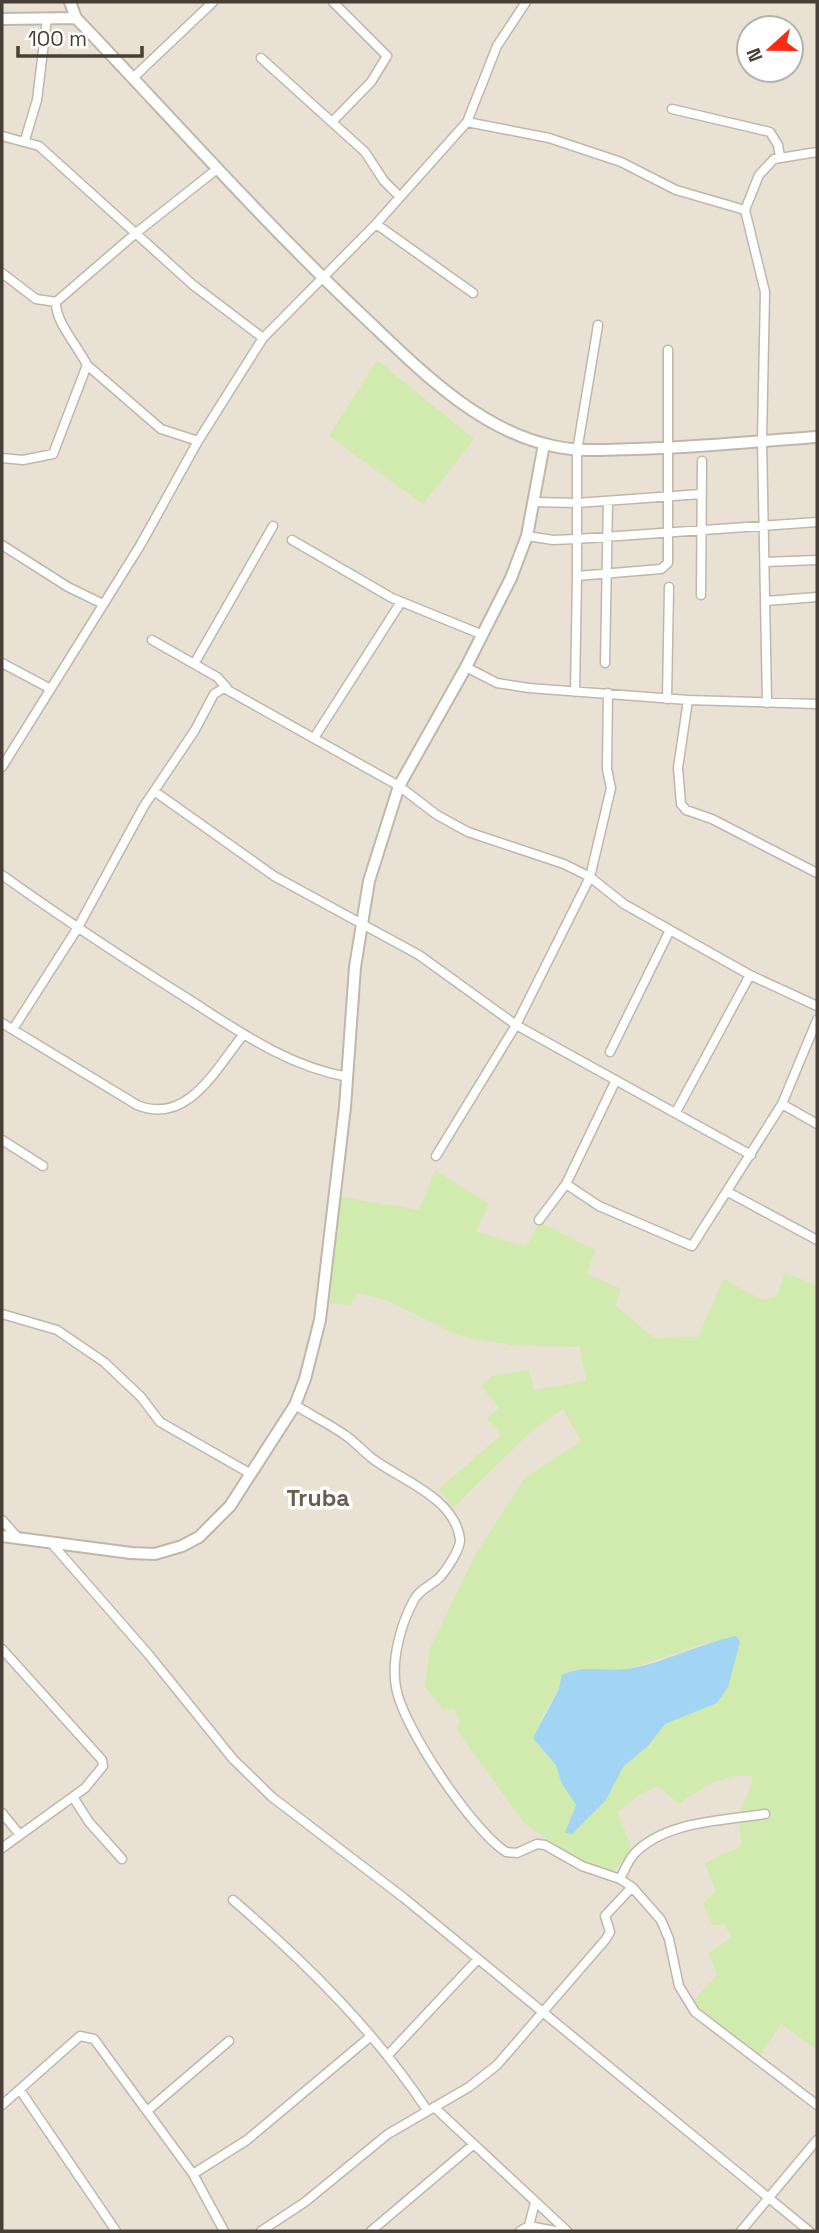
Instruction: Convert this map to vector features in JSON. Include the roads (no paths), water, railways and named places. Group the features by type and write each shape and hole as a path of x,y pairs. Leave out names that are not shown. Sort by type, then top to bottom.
{"street":[{"path":"70,2 76,18 321,276 408,358 468,407 521,435 544,444 577,450 667,449 817,437"},
{"path":"134,77 213,2"},
{"path":"332,122 371,82 387,56 333,2"},
{"path":"2,767 141,544 198,441 263,338 321,276 376,224 467,122 497,46 526,2"},
{"path":"25,140 37,100 47,18"},
{"path":"2,19 76,18"},
{"path":"261,58 365,152 384,181 400,197"},
{"path":"672,108 770,132 778,145 780,157"},
{"path":"467,122 549,138 621,162 676,190 746,210"},
{"path":"2,136 25,140 49,154 101,205 193,285 263,338"},
{"path":"767,704 762,440 765,292 746,210 759,175 774,159 817,152"},
{"path":"198,441 161,429 87,365 76,342 63,327 56,311 56,302 136,233 217,169"},
{"path":"376,224 473,293"},
{"path":"2,272 36,299 56,302"},
{"path":"575,692 577,450 598,324"},
{"path":"577,576 666,567 669,532 668,350"},
{"path":"2,458 23,460 53,454 87,365"},
{"path":"3,1539 131,1553 169,1551 199,1536 216,1522 251,1474 295,1405 305,1379 320,1320 348,1077 351,1008 360,924 369,881 400,786 483,635 527,536 544,444"},
{"path":"701,595 702,461"},
{"path":"535,502 577,503 701,494"},
{"path":"605,663 608,501"},
{"path":"527,536 553,540 576,539 817,522"},
{"path":"194,664 273,526"},
{"path":"292,540 401,602 483,635"},
{"path":"2,545 68,587 103,604"},
{"path":"765,562 817,560"},
{"path":"667,699 669,587"},
{"path":"766,601 817,597"},
{"path":"314,738 401,602"},
{"path":"152,640 217,677 227,688 400,786 437,815 468,832 564,864 590,877 624,904 750,975 817,1006"},
{"path":"2,663 49,688"},
{"path":"466,667 498,683 575,692 688,701 817,704"},
{"path":"13,1029 77,929 154,791 215,694 227,688"},
{"path":"436,1156 516,1025 590,877 611,788 607,769 608,693"},
{"path":"688,701 678,768 681,804 686,810 712,819 817,873"},
{"path":"154,791 274,876 419,955 516,1025 751,1155"},
{"path":"2,875 77,929 244,1034 314,1071 348,1077"},
{"path":"610,1052 670,930"},
{"path":"676,1112 750,975"},
{"path":"566,1184 599,1206 688,1247 696,1242 782,1104 817,1020"},
{"path":"2,1023 137,1105 154,1112 170,1111 188,1101 244,1034"},
{"path":"539,1220 566,1184 615,1082"},
{"path":"782,1104 817,1124"},
{"path":"2,1140 43,1166"},
{"path":"728,1192 817,1240"},
{"path":"2,1314 57,1330 104,1362 141,1397 160,1422 251,1474"},
{"path":"295,1405 343,1433 371,1457 428,1493 446,1509 459,1536 460,1543 443,1574 422,1588 412,1603 402,1632 395,1672 396,1688 406,1716 448,1788 481,1829 506,1853 517,1853 537,1844 545,1845 582,1866 620,1879 632,1887 661,1920 669,1939 679,1986 695,2012 817,2105"},
{"path":"2,1520 19,1539"},
{"path":"53,1545 149,1655 233,1759 262,1787 543,2011 768,2200 809,2231"},
{"path":"2,1648 102,1760 103,1766 96,1778 73,1797 2,1847"},
{"path":"73,1797 89,1822 122,1859"},
{"path":"2,1813 20,1835"},
{"path":"620,1879 633,1855 657,1836 691,1826 765,1814"},
{"path":"261,2231 305,2202 388,2134 469,2087 497,2065 606,1939 610,1932 605,1916 632,1887"},
{"path":"233,1900 325,1984 431,2108 474,2144 567,2231"},
{"path":"388,2055 478,1959"},
{"path":"2,2105 54,2055 80,2036 94,2039 193,2174 221,2220 224,2231"},
{"path":"193,2174 247,2140 371,2036"},
{"path":"147,2111 229,2041"},
{"path":"20,2090 116,2231"},
{"path":"741,2231 817,2140"},
{"path":"371,2231 474,2144"},
{"path":"529,2226 535,2202"},
{"path":"520,2231 529,2226 555,2231"}],"water":[{"path":"736,1636 740,1642 728,1687 717,1703 665,1724 649,1745 623,1767 606,1800 572,1834 565,1833 576,1805 561,1782 556,1765 533,1738 559,1689 562,1675 585,1669 638,1667"}],"district":[{"name":"Truba","path":"318,1498"}]}
